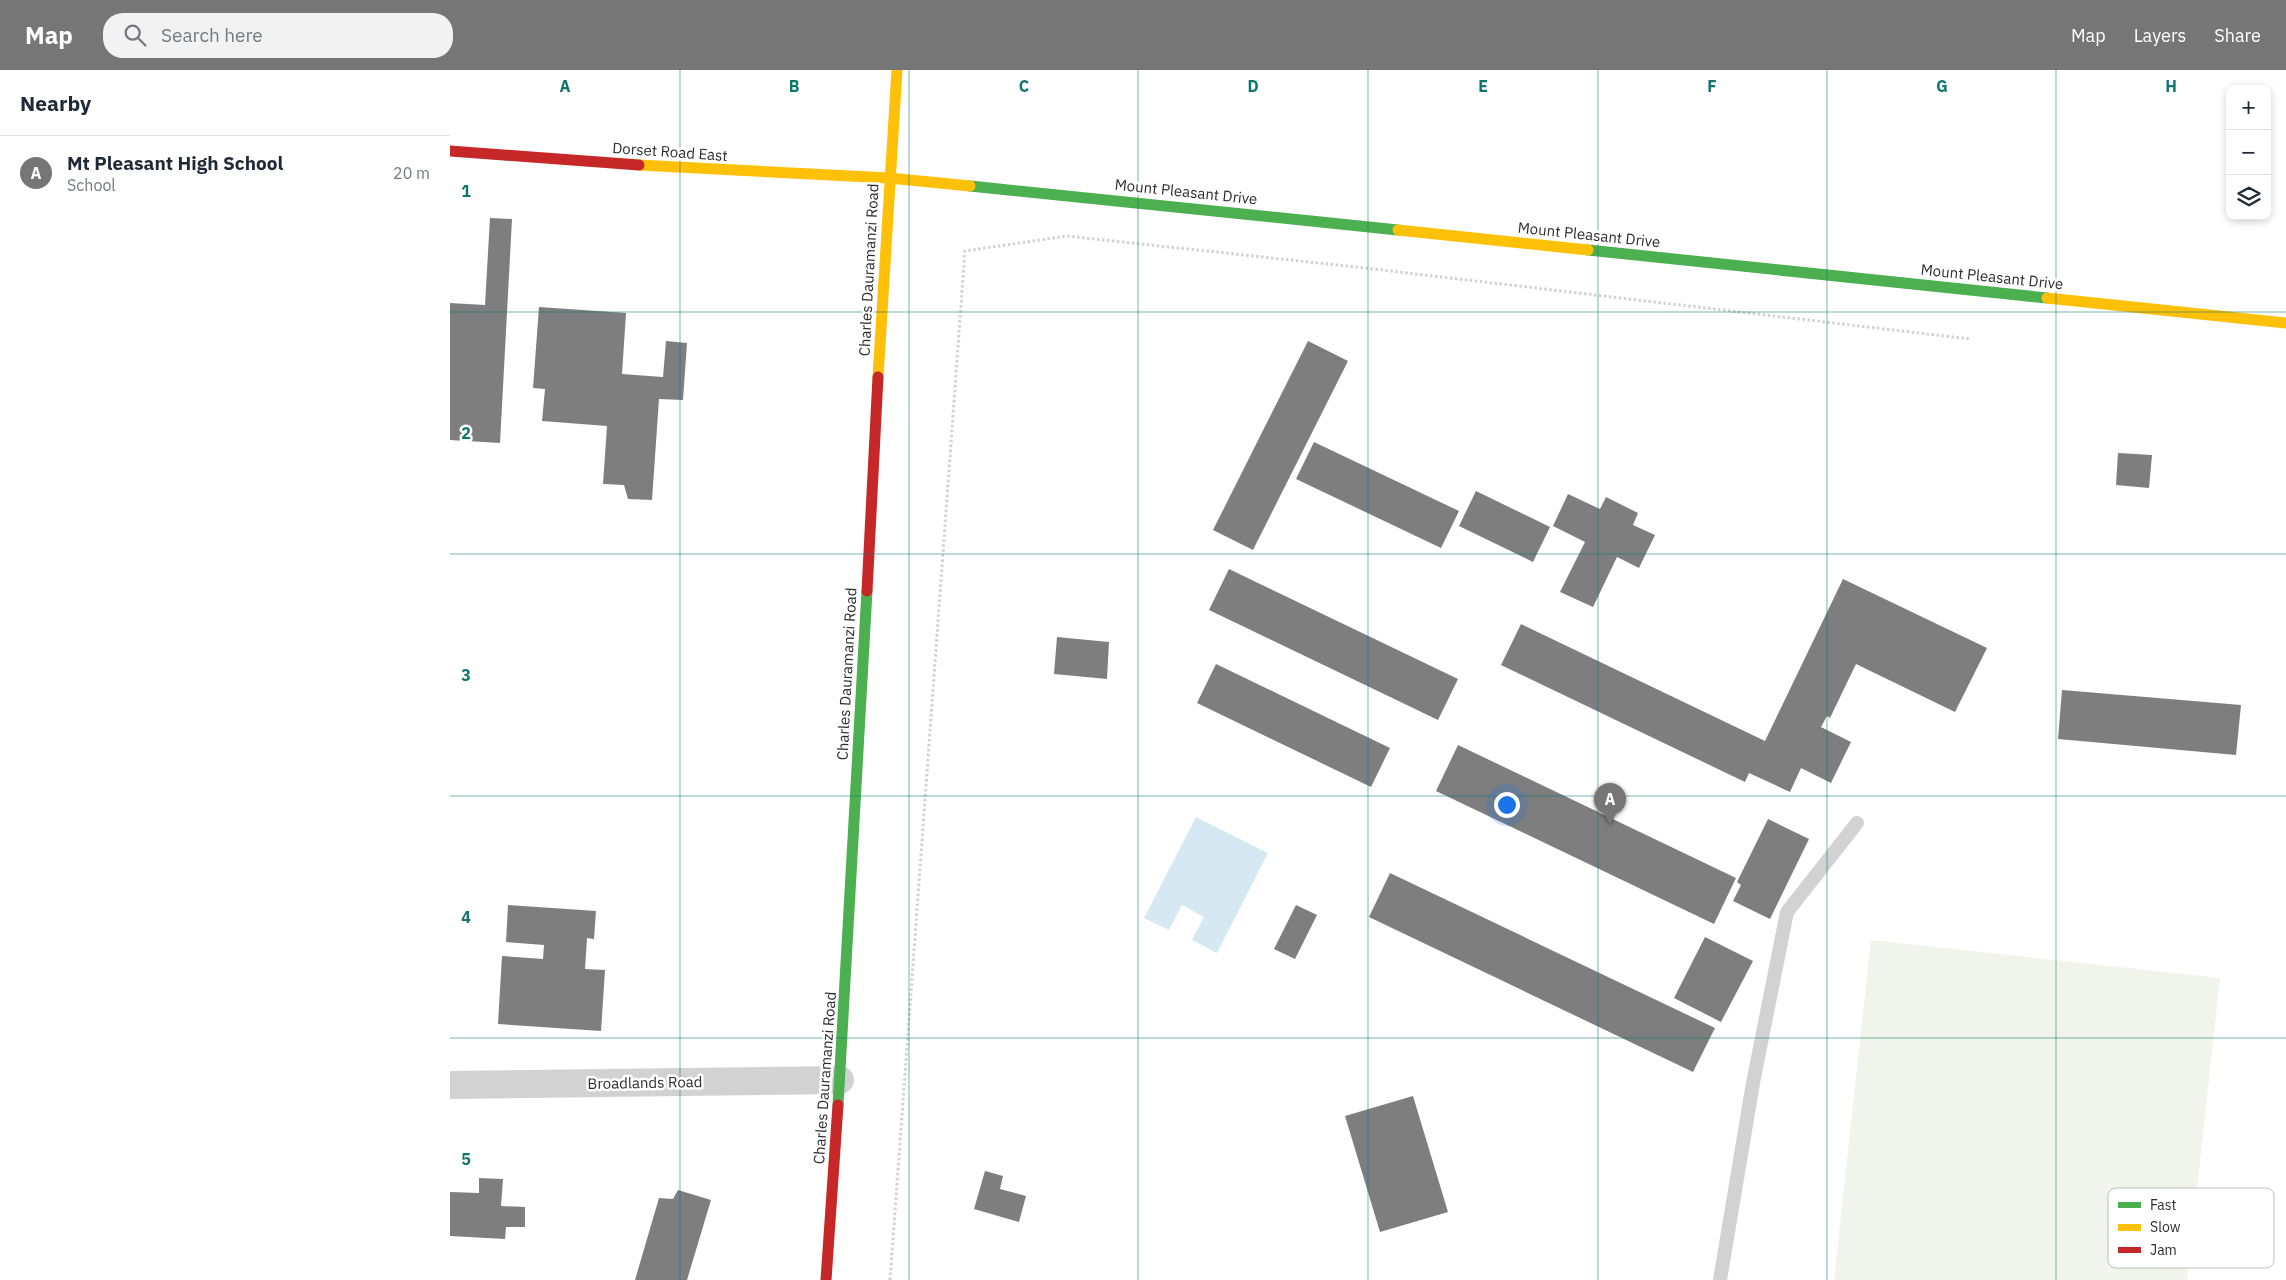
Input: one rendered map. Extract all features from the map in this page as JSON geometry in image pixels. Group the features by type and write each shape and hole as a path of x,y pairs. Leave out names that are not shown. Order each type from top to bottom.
{"street":[{"name":"Charles Dauramanzi Road","path":"826,1280 840,1080 889,178 897,70"},
{"name":"Dorset Road East","path":"450,151 683,169 889,178"},
{"name":"Mount Pleasant Drive","path":"889,178 1088,197 2286,323"},
{"name":"Broadlands Road","path":"450,1085 840,1080"}],"lane":[{"path":"1720,1280 1753,1083 1787,912 1857,823"}],"path":[{"path":"890,1280 965,250 1067,236 1364,268 1970,339"}],"shaded area":[{"path":"1196,817 1268,853 1217,953 1192,940 1204,917 1182,905 1169,930 1144,918"},
{"path":"1871,940 2220,978 2197,1188 2108,1188 2108,1268 2188,1268 2187,1280 1834,1280"}],"building":[{"path":"490,218 512,219 500,443 450,440 450,303 485,305"},
{"path":"539,307 626,313 622,374 663,377 666,341 687,343 683,400 659,399 652,500 628,499 624,485 603,484 607,426 542,421 545,389 533,388"},
{"path":"1308,341 1348,361 1253,550 1213,530"},
{"path":"1314,442 1459,511 1441,548 1296,479"},
{"path":"2118,453 2152,455 2149,488 2116,485"},
{"path":"1476,491 1550,527 1533,562 1459,526"},
{"path":"1568,494 1600,509 1606,497 1638,513 1633,525 1655,535 1639,568 1617,557 1593,607 1560,592 1585,542 1553,526"},
{"path":"1229,569 1458,679 1438,720 1209,610"},
{"path":"1843,579 1987,648 1955,712 1856,664 1830,718 1827,716 1821,727 1851,742 1831,783 1801,768 1790,792 1749,773 1745,782 1501,665 1521,624 1765,741"},
{"path":"1057,637 1109,642 1107,679 1054,674"},
{"path":"1216,664 1390,748 1371,787 1197,703"},
{"path":"2062,690 2241,705 2236,755 2058,739"},
{"path":"1458,745 1736,878 1714,924 1436,791"},
{"path":"1768,819 1809,839 1770,919 1733,901 1741,885 1737,882"},
{"path":"1390,873 1715,1028 1693,1072 1369,917"},
{"path":"508,905 596,911 594,939 587,938 585,969 605,970 601,1031 498,1024 502,956 543,959 544,945 506,942"},
{"path":"1296,905 1317,915 1295,959 1274,949"},
{"path":"1705,937 1753,961 1721,1022 1674,998"},
{"path":"1413,1096 1448,1212 1380,1232 1345,1116"},
{"path":"985,1171 1003,1176 1000,1189 1026,1196 1019,1222 974,1209"},
{"path":"479,1178 503,1179 501,1206 525,1207 525,1227 506,1227 505,1239 450,1236 450,1192 479,1193"},
{"path":"678,1190 711,1200 687,1280 635,1280 659,1198 673,1199"}],"traffic: fast":[{"path":"970,186 1398,230"},
{"path":"1588,250 2047,298"},
{"path":"838,1105 867,591"}],"traffic: slow":[{"path":"878,377 897,70"},
{"path":"639,165 889,178 970,186"},
{"path":"1398,230 1588,250"},
{"path":"2047,298 2286,323"}],"traffic: jam":[{"path":"450,151 639,165"},
{"path":"867,591 878,377"},
{"path":"826,1280 838,1105"}],"place":[{"name":"Mt Pleasant High School","path":"1610,824"}]}
